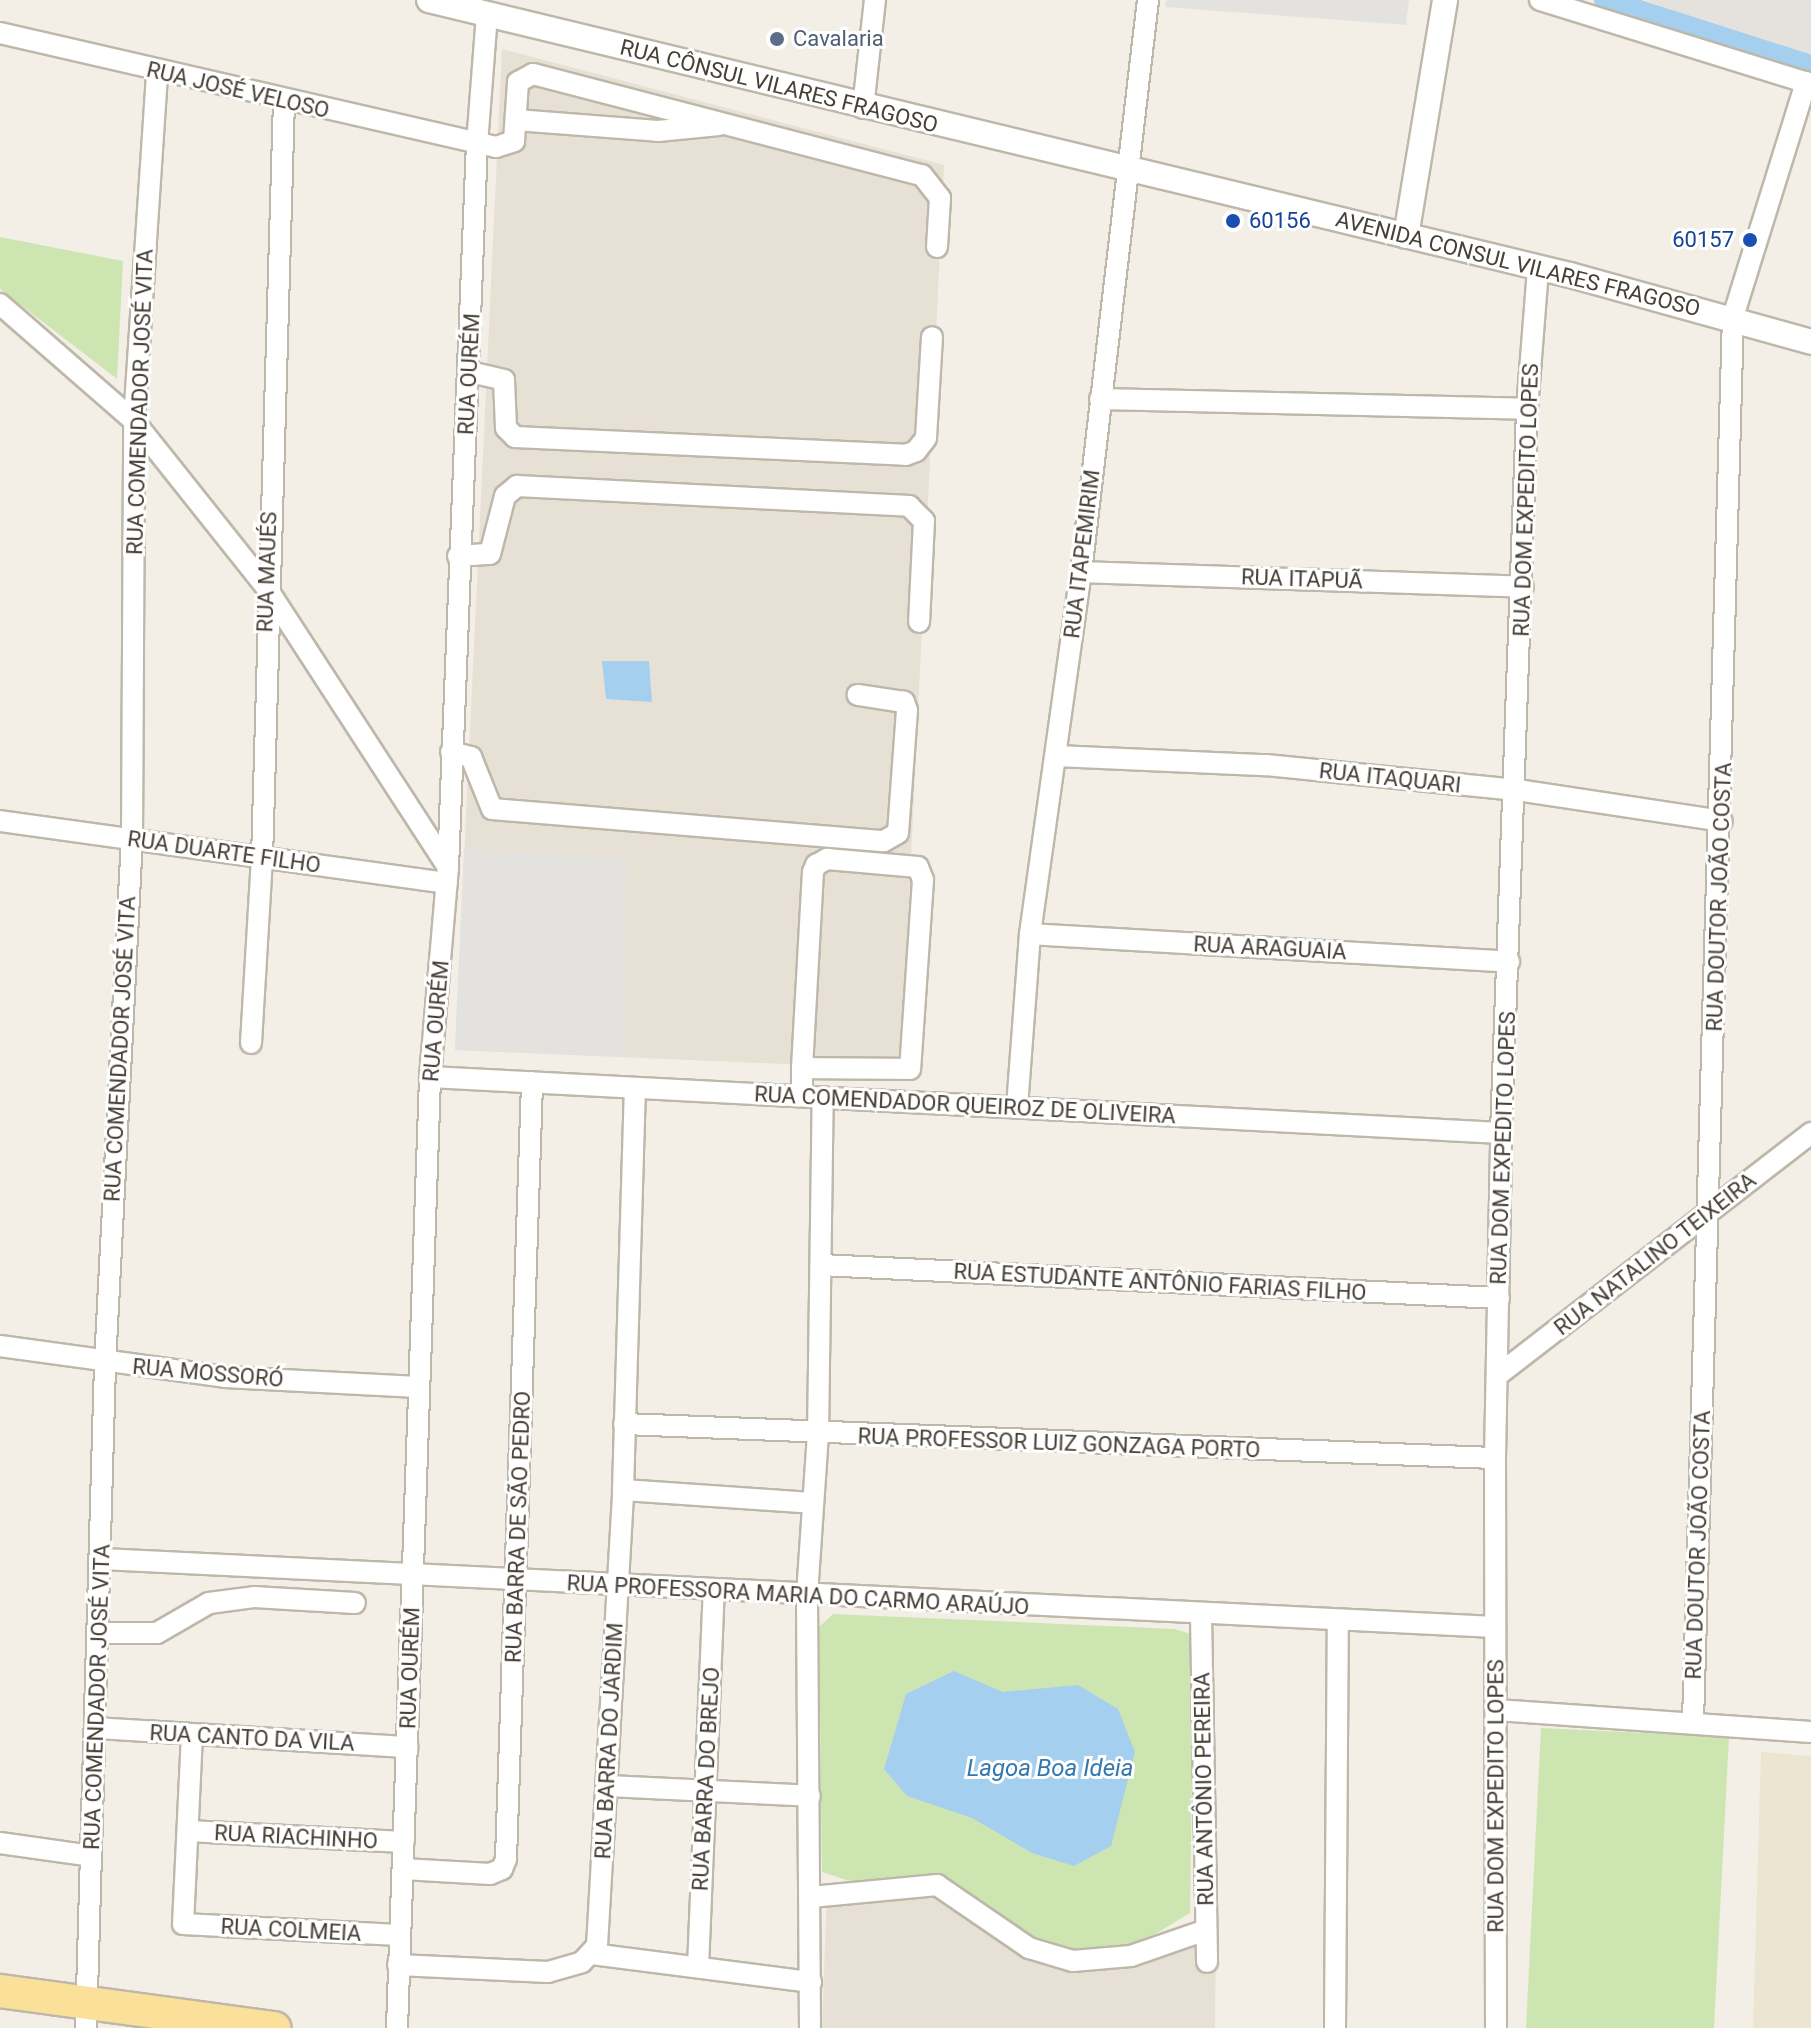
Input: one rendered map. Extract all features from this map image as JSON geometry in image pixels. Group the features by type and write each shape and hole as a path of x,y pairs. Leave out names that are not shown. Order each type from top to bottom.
{"main road":[{"path":"0,1991 86,2016 275,2028"}],"street":[{"name":"RUA CÔNSUL VILARES FRAGOSO","path":"429,0 863,108 1129,169"},
{"path":"863,108 875,0"},
{"name":"RUA ITAPEMIRIM","path":"1017,1107 1030,934 1081,572 1148,0"},
{"path":"1406,236 1445,0"},
{"path":"1540,0 1808,83"},
{"name":"RUA OURÉM","path":"397,2028 430,1077 448,875 458,556 470,372 477,144 487,14"},
{"name":"RUA JOSÉ VELOSO","path":"0,33 284,102 477,144"},
{"name":"RUA COMENDADOR JOSÉ VITA","path":"86,2016 102,1559 105,1364 132,838 134,421 157,71"},
{"path":"477,144 511,145 518,82 533,74 922,175 940,198 937,247"},
{"name":"RUA DOUTOR JOÃO COSTA","path":"1693,1722 1722,821 1733,317 1808,83"},
{"name":"RUA MAUÉS","path":"251,1043 262,859 266,587 284,102"},
{"path":"516,120 658,131 726,123"},
{"name":"AVENIDA CONSUL VILARES FRAGOSO","path":"1129,169 1733,317 1811,342"},
{"name":"RUA DOM EXPEDITO LOPES","path":"1496,2028 1495,1458 1501,1133 1517,790 1527,409 1538,268"},
{"path":"0,304 134,421 266,587 448,875"},
{"path":"470,372 504,380 506,428 515,437 906,455 916,451 926,438 932,337"},
{"path":"1100,399 1527,409"},
{"path":"458,556 490,554 505,496 517,486 909,506 924,521 919,622"},
{"name":"RUA ITAPUÃ","path":"1081,572 1523,587"},
{"path":"451,752 471,757 492,809 884,841 898,833 907,710 904,702 858,695"},
{"name":"RUA ITAQUARI","path":"1056,756 1266,765 1517,790 1722,821"},
{"name":"RUA DUARTE FILHO","path":"0,821 262,859 448,875"},
{"path":"802,1068 910,1069 923,880 918,867 827,859 816,865 802,1068 802,1096"},
{"name":"RUA ARAGUAIA","path":"1030,934 1509,962"},
{"name":"RUA COMENDADOR QUEIROZ DE OLIVEIRA","path":"430,1077 1501,1133"},
{"name":"RUA BARRA DE SÃO PEDRO","path":"403,1869 481,1875 505,1865 532,1082"},
{"name":"RUA BARRA DO JARDIM","path":"592,1954 599,1933 623,1490 635,1088"},
{"path":"810,2028 807,1595 818,1435 823,1097"},
{"name":"RUA NATALINO TEIXEIRA","path":"1498,1375 1811,1133"},
{"name":"RUA ESTUDANTE ANTÔNIO FARIAS FILHO","path":"821,1265 1499,1298"},
{"name":"RUA MOSSORÓ","path":"0,1346 105,1364 225,1377 418,1387"},
{"name":"RUA PROFESSOR LUIZ GONZAGA PORTO","path":"624,1424 818,1435 1495,1458"},
{"path":"623,1490 813,1503"},
{"name":"RUA PROFESSORA MARIA DO CARMO ARAÚJO","path":"102,1559 1338,1622 1495,1627"},
{"name":"RUA BARRA DO BREJO","path":"698,1967 714,1590"},
{"path":"99,1633 157,1633 209,1603 254,1597 355,1603"},
{"name":"RUA ANTÔNIO PEREIRA","path":"1201,1615 1207,1962"},
{"path":"1335,2028 1338,1622"},
{"path":"1496,1710 1811,1732"},
{"name":"RUA CANTO DA VILA","path":"96,1728 407,1747"},
{"path":"188,1831 192,1734"},
{"path":"608,1786 810,1796"},
{"name":"RUA RIACHINHO","path":"188,1831 404,1842"},
{"name":"RUA COLMEIA","path":"188,1831 183,1924 399,1935"},
{"path":"0,1843 91,1856"},
{"path":"811,1897 937,1885 1029,1948 1073,1961 1123,1958 1206,1930"},
{"path":"398,1965 548,1972 570,1967 592,1954 811,1982"}],"shaded area":[{"path":"1166,0 1409,0 1406,25 1165,7"},
{"path":"1644,0 1811,0 1811,59"},
{"path":"502,49 944,165 901,1069 455,1050"},
{"path":"464,849 626,858 625,1057 455,1050"},
{"path":"1761,1752 1811,1756 1811,2028 1753,2028"},
{"path":"924,1883 1108,1956 1216,1922 1215,2028 822,2028 827,1889"}],"green space":[{"path":"0,237 123,261 117,379 0,289"},
{"path":"833,1614 1175,1629 1190,1634 1194,1644 1190,1913 1139,1944 1100,1954 1047,1949 958,1890 859,1884 822,1872 819,1627"},
{"path":"1541,1728 1729,1737 1714,2028 1526,2028"}],"water":[{"path":"602,661 649,661 652,702 606,699"},
{"name":"Lagoa Boa Ideia","path":"954,1671 1003,1692 1078,1685 1118,1709 1135,1752 1111,1846 1074,1866 1032,1853 972,1818 907,1796 884,1769 906,1694"}],"waterway":[{"path":"1605,0 1811,66"}],"place":[{"name":"Cavalaria","path":"777,39"},
{"name":"60156","path":"1233,221"},
{"name":"60157","path":"1750,240"}]}
